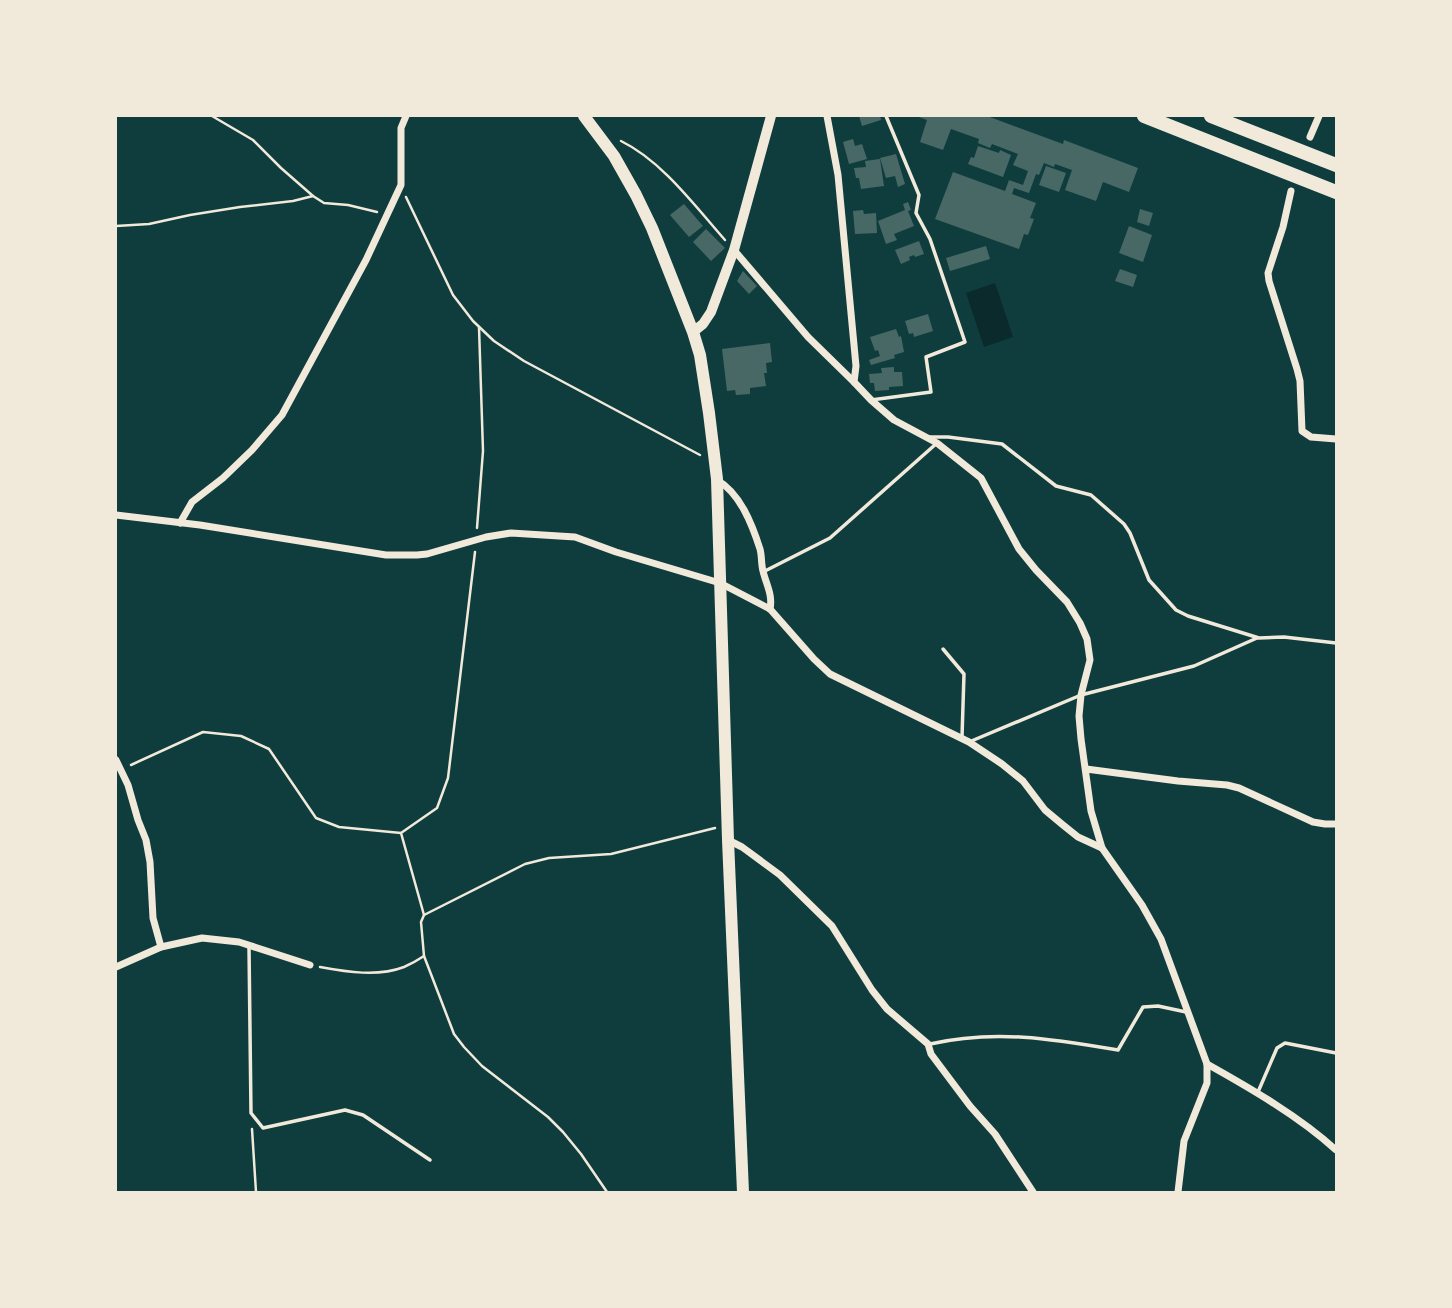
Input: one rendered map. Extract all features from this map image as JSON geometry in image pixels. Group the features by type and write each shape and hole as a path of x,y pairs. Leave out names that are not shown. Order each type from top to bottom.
{"highway":[{"path":"1144,116 1336,191"},
{"path":"1211,116 1336,165"}],"main road":[{"path":"584,116 636,195 652,228 693,332 702,368 717,480 728,840 743,1192"}],"street":[{"path":"180,523 192,502 223,478 282,415 366,260 401,185 401,128 396,116"},
{"path":"401,128 406,116"},
{"path":"693,332 711,312 734,250 771,116"},
{"path":"827,116 839,188 856,366 854,382"},
{"path":"1310,137 1319,116"},
{"path":"1292,191 1268,276 1300,381 1303,431 1311,437 1336,439"},
{"path":"734,250 808,337 870,400 894,420 937,443 981,478 1019,549 1068,602 1080,622 1087,639 1090,660 1081,695 1080,727 1091,811 1102,848 1142,905 1161,939 1207,1064 1207,1083 1184,1141 1178,1192"},
{"path":"717,480 727,486 744,510 760,550 763,572 772,601 770,609"},
{"path":"117,517 180,523 395,555 427,554 511,533 575,537 720,583 770,609 830,674 966,741 1002,764 1023,781 1045,810 1078,837 1102,848"},
{"path":"116,760 128,785 146,840 153,918 161,947"},
{"path":"1086,769 1227,785 1313,822 1336,824"},
{"path":"728,840 780,875 832,926 872,990 887,1009 928,1044 931,1055 995,1134 1033,1192"},
{"path":"116,967 161,947 202,938 239,942 310,965"},
{"path":"1207,1064 1258,1094 1321,1136 1336,1150"}],"lane":[{"path":"870,400 931,392 926,357 965,342 930,239 916,213 919,195 886,116"},
{"path":"925,437 1002,444 1056,486 1091,495 1124,524 1149,580 1177,610 1188,617 1259,638 1284,637 1336,643"},
{"path":"763,572 830,538 937,443"},
{"path":"943,649 964,674 966,741 1081,695 1194,666 1259,638"},
{"path":"249,945 251,1113 263,1128 345,1110 363,1115 430,1160"},
{"path":"928,1044 958,1038 1008,1036 1059,1040 1118,1050 1143,1007 1158,1006 1188,1013"},
{"path":"1258,1094 1277,1048 1285,1043 1336,1053"}],"path":[{"path":"212,116 253,140 313,197 324,203 348,205 387,215"},
{"path":"599,136 617,138 635,148 670,179 734,250"},
{"path":"401,185 453,295 478,327 524,361 715,461"},
{"path":"116,226 149,224 190,215 313,197"},
{"path":"120,769 204,732 241,736 269,749 316,818 338,827 401,833 436,808 448,778 476,540 483,451 478,327"},
{"path":"424,915 525,864 549,858 611,854 729,824"},
{"path":"401,833 424,915 421,922 424,956 454,1034 482,1066 548,1117 563,1132 607,1192"},
{"path":"310,965 348,972 373,972 404,967 424,956"},
{"path":"251,1113 256,1192"}],"water":[{"path":"995,283 1013,337 984,347 966,293"}],"building":[{"path":"859,116 880,116 881,120 862,126"},
{"path":"916,116 987,116 1063,144 1064,140 1138,168 1129,192 1103,182 1096,201 1065,190 1072,170 1044,163 1039,175 1036,174 1029,193 1014,188 1012,194 1036,203 1030,218 1034,219 1028,235 1024,234 1019,249 935,219 953,172 1005,191 1009,180 1023,185 1028,171 1013,165 1018,154 992,144 990,148 978,143 979,139 951,129 943,150 920,142 927,120"},
{"path":"853,139 855,146 862,144 867,159 849,164 843,142"},
{"path":"978,146 1011,155 1003,177 968,164 971,157 974,158"},
{"path":"896,154 905,184 898,187 895,176 886,178 880,158"},
{"path":"880,159 884,186 861,189 854,168 866,167 865,161"},
{"path":"1046,166 1066,173 1059,192 1039,185"},
{"path":"908,202 911,210 908,211 914,226 894,234 897,240 886,244 878,221 905,210 903,204"},
{"path":"684,204 703,226 689,237 670,215"},
{"path":"1140,209 1153,213 1149,226 1137,222"},
{"path":"863,210 864,214 876,213 877,233 855,234 853,211"},
{"path":"1129,226 1152,235 1143,262 1119,253"},
{"path":"706,229 725,248 711,261 693,242"},
{"path":"919,241 924,254 909,257 910,260 901,264 895,250"},
{"path":"986,246 990,259 950,271 946,258"},
{"path":"1120,269 1137,275 1133,287 1115,281"},
{"path":"743,271 757,286 749,294 737,281"},
{"path":"928,314 933,331 914,337 913,333 909,334 905,321"},
{"path":"896,329 899,337 901,336 904,352 894,355 895,358 871,365 869,360 880,356 870,337"},
{"path":"770,343 772,362 766,363 766,386 750,388 750,394 736,395 735,390 727,391 722,349"},
{"path":"894,367 894,372 902,372 903,386 875,391 869,374 882,373 881,368"}]}
